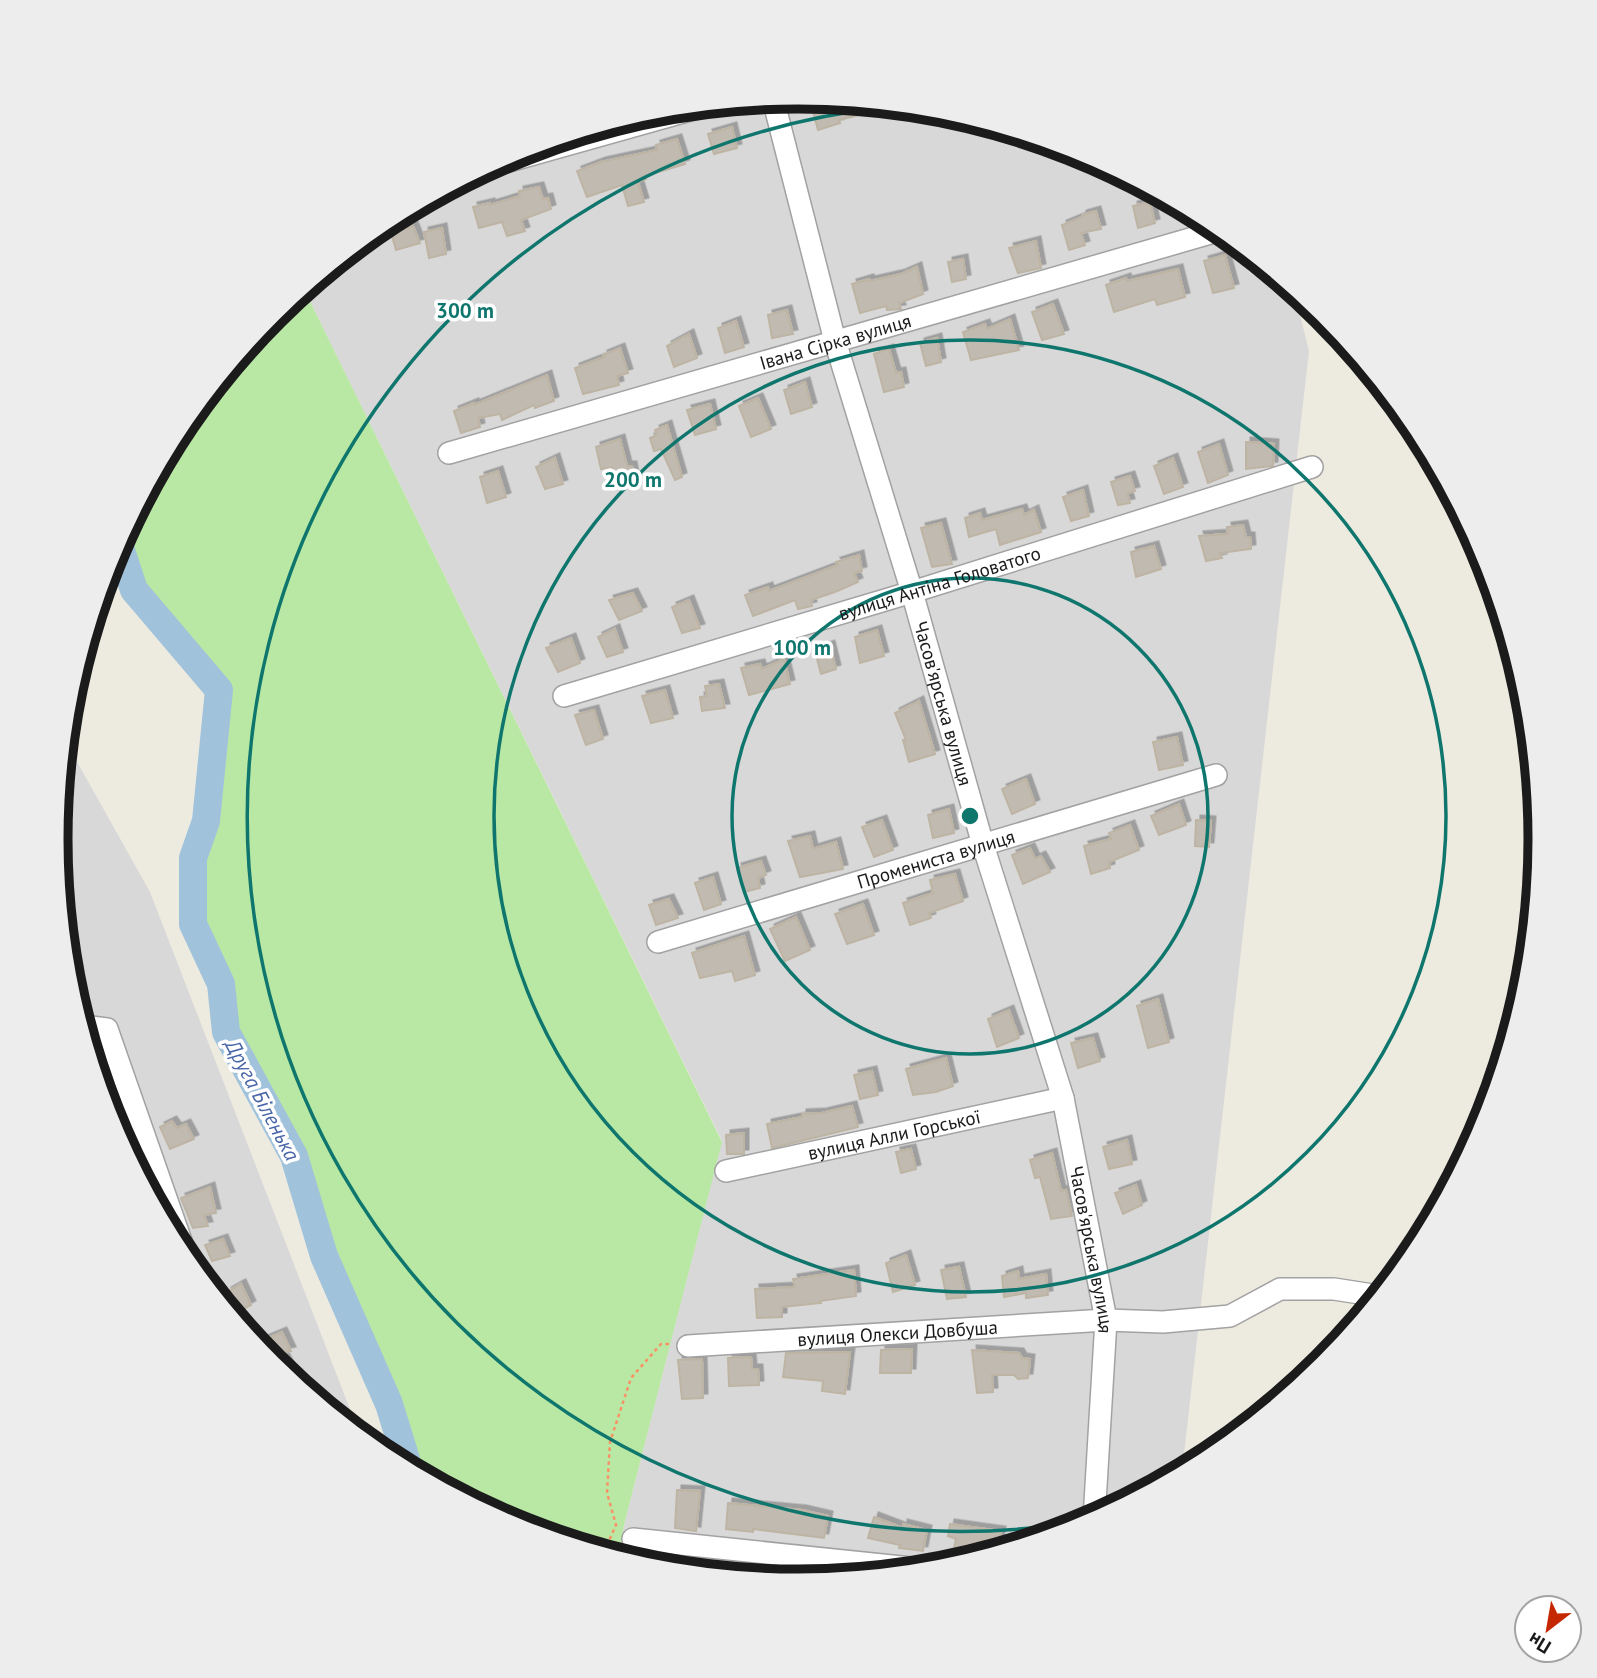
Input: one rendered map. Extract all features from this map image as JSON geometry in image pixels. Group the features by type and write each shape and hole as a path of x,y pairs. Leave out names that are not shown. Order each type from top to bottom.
{"street":[{"name":"Часов'ярська вулиця","path":"776,109 835,341 912,592 983,845 1063,1098 1107,1320 1095,1506"},
{"name":"Івана Сірка вулиця","path":"449,453 1207,234"},
{"name":"вулиця Антіна Головатого","path":"564,696 912,592 1312,467"},
{"name":"Промениста вулиця","path":"658,942 1216,775"},
{"path":"93,1027 107,1029 171,1212"},
{"name":"вулиця Алли Горської","path":"726,1171 1063,1098"},
{"name":"вулиця Олекси Довбуша","path":"688,1346 1107,1320 1163,1322 1230,1316 1280,1289 1334,1289 1369,1294"},
{"path":"633,1539 879,1565"}],"path":[{"path":"605,1543 609,1542 616,1525 607,1493 610,1442 631,1378 661,1344 688,1346"}],"shaded area":[{"path":"798,109 894,115 988,134 1078,164 1164,207 1204,232 1243,260 1298,307 1309,351 1183,1459 1121,1494 1078,1514 988,1544 894,1563 846,1568 751,1568 703,1563 621,1547 722,1141 308,298 354,260 433,207 519,164 609,134 703,115"},
{"path":"73,755 150,892 353,1417 282,1355 219,1284 166,1204 124,1118 93,1028 74,934 68,839"}],"green space":[{"path":"308,298 722,1142 621,1547 519,1514 476,1494 404,1453 389,1404 324,1256 294,1156 226,1032 221,984 193,924 193,858 206,821 219,690 134,590 124,560 166,474 219,394 249,358"}],"building":[{"path":"821,109 869,112 839,120 840,123 818,130 813,112"},
{"path":"732,127 737,148 714,154 708,134"},
{"path":"677,139 685,164 645,176 646,179 638,182 644,202 628,206 622,185 587,197 577,171 601,162 657,150 656,145"},
{"path":"539,187 543,199 548,198 551,209 521,220 525,231 507,236 502,222 479,228 473,207 520,196 519,191"},
{"path":"1150,202 1155,223 1138,228 1133,206"},
{"path":"1096,211 1101,229 1081,233 1085,245 1069,250 1062,225"},
{"path":"413,226 420,243 396,250 392,233"},
{"path":"442,228 446,254 429,258 424,232"},
{"path":"1036,241 1041,268 1018,273 1009,248"},
{"path":"1225,255 1234,288 1213,293 1204,261"},
{"path":"963,259 966,279 952,282 948,262"},
{"path":"917,267 923,294 899,303 901,309 887,310 886,306 860,313 852,284 901,274"},
{"path":"1178,269 1185,297 1157,305 1155,299 1114,312 1106,285 1126,278 1127,281"},
{"path":"1053,304 1064,334 1042,340 1032,312"},
{"path":"787,310 793,334 772,338 768,315"},
{"path":"1010,319 1019,350 971,360 963,332 985,324 987,329"},
{"path":"736,321 744,347 725,353 718,328"},
{"path":"689,334 697,358 674,367 667,346"},
{"path":"937,338 941,362 926,366 920,343"},
{"path":"620,348 628,373 617,376 619,385 583,394 575,368"},
{"path":"889,349 896,373 901,372 904,387 884,392 874,354"},
{"path":"547,375 554,401 535,408 534,405 502,420 500,414 478,418 480,427 461,433 454,411"},
{"path":"805,382 812,407 791,414 784,390"},
{"path":"758,398 771,429 751,437 739,406"},
{"path":"710,404 716,429 695,435 687,410"},
{"path":"667,425 682,477 675,480 661,449 654,451 650,438 657,435 655,430"},
{"path":"620,439 627,466 632,466 634,476 623,480 620,472 615,472 612,467 601,469 596,447"},
{"path":"1246,442 1274,444 1273,466 1246,469"},
{"path":"1219,444 1228,475 1208,483 1198,452"},
{"path":"555,458 563,484 545,489 536,467"},
{"path":"1173,458 1183,487 1164,494 1154,466"},
{"path":"498,471 506,497 487,503 480,477"},
{"path":"1130,476 1135,491 1127,493 1130,503 1118,505 1111,482"},
{"path":"1083,490 1089,516 1071,521 1063,497"},
{"path":"1022,509 1024,515 1034,510 1041,532 1000,545 996,529 969,537 965,518 980,513 982,520"},
{"path":"941,523 952,564 932,567 921,528"},
{"path":"1243,525 1246,537 1250,537 1251,549 1220,553 1222,558 1206,561 1199,536 1228,534 1227,527"},
{"path":"1154,546 1161,569 1136,577 1131,552"},
{"path":"859,555 862,571 854,573 858,582 811,600 812,606 798,609 795,600 753,616 745,595 768,587 769,591"},
{"path":"633,593 642,611 619,620 609,600"},
{"path":"689,600 700,628 682,633 672,607"},
{"path":"615,629 623,652 607,657 598,637"},
{"path":"877,630 884,656 860,663 855,637"},
{"path":"571,638 580,663 558,672 546,648"},
{"path":"830,645 836,669 821,674 815,651"},
{"path":"784,659 790,684 749,695 741,668 760,664 762,669"},
{"path":"719,684 725,708 702,711 700,697 707,696 705,686"},
{"path":"665,690 673,718 651,723 642,696"},
{"path":"919,701 935,754 909,762 903,740 906,740 895,713"},
{"path":"594,710 603,739 586,745 575,715"},
{"path":"1177,737 1183,765 1159,770 1153,742"},
{"path":"1026,779 1035,804 1012,814 1002,789"},
{"path":"1179,804 1186,825 1159,835 1151,816"},
{"path":"949,809 954,833 933,838 928,815"},
{"path":"882,820 893,850 874,857 862,827"},
{"path":"1196,820 1211,821 1209,847 1195,846"},
{"path":"1130,825 1139,850 1109,862 1110,868 1091,874 1084,846 1111,839 1109,833"},
{"path":"810,836 813,849 836,842 843,869 800,877 788,841"},
{"path":"1030,848 1035,859 1041,856 1050,872 1023,884 1012,855"},
{"path":"761,861 766,875 758,878 760,888 744,892 737,868"},
{"path":"955,874 963,901 929,913 931,918 910,925 903,903 933,893 930,880"},
{"path":"713,877 721,904 704,910 695,883"},
{"path":"669,899 678,918 656,925 649,905"},
{"path":"863,904 874,935 847,944 835,914"},
{"path":"796,917 810,950 785,961 770,929"},
{"path":"744,936 755,975 735,981 732,971 700,978 692,953"},
{"path":"1158,999 1169,1042 1148,1048 1137,1006"},
{"path":"1009,1010 1019,1038 997,1047 988,1019"},
{"path":"1093,1038 1100,1061 1078,1068 1071,1043"},
{"path":"946,1058 953,1086 936,1092 913,1095 906,1069"},
{"path":"872,1071 878,1095 860,1099 854,1075"},
{"path":"852,1106 858,1127 772,1148 767,1124 802,1117 802,1114 822,1113"},
{"path":"172,1121 177,1128 186,1124 194,1139 170,1149 160,1127"},
{"path":"744,1133 744,1154 727,1154 726,1135"},
{"path":"1127,1140 1132,1164 1109,1169 1103,1147"},
{"path":"911,1149 916,1169 901,1173 896,1152"},
{"path":"1052,1153 1061,1191 1066,1190 1072,1216 1051,1219 1040,1177 1035,1178 1030,1160"},
{"path":"1136,1185 1142,1205 1123,1214 1115,1193"},
{"path":"210,1187 216,1213 204,1215 208,1226 193,1228 181,1198"},
{"path":"223,1239 230,1256 212,1261 205,1245"},
{"path":"906,1255 915,1285 893,1292 886,1263"},
{"path":"959,1267 966,1297 947,1299 941,1270"},
{"path":"854,1270 856,1296 782,1307 782,1317 757,1318 755,1289 795,1287 793,1279"},
{"path":"1018,1271 1019,1279 1046,1274 1048,1295 1026,1298 1026,1293 1004,1297 1002,1276"},
{"path":"241,1284 251,1305 241,1310 227,1292"},
{"path":"282,1332 291,1351 282,1353 284,1357 266,1339"},
{"path":"912,1349 911,1373 880,1373 881,1350"},
{"path":"972,1350 1019,1353 1022,1358 1030,1359 1028,1378 992,1375 993,1392 977,1393"},
{"path":"850,1352 845,1394 822,1391 823,1381 783,1377 786,1353"},
{"path":"751,1357 752,1369 758,1369 759,1385 729,1386 728,1358"},
{"path":"702,1359 703,1398 682,1399 678,1360"},
{"path":"677,1490 700,1491 696,1531 675,1528"},
{"path":"728,1503 802,1510 828,1516 824,1538 753,1529 753,1532 726,1529"},
{"path":"874,1517 903,1528 903,1524 927,1530 923,1551 899,1548 900,1545 868,1538"},
{"path":"950,1524 1001,1531 999,1541 953,1552 956,1539 948,1536"}],"waterway":[{"name":"Друга Біленька","path":"124,560 134,590 219,690 206,821 193,858 193,924 221,984 226,1032 294,1156 324,1256 389,1404 404,1453"}]}
